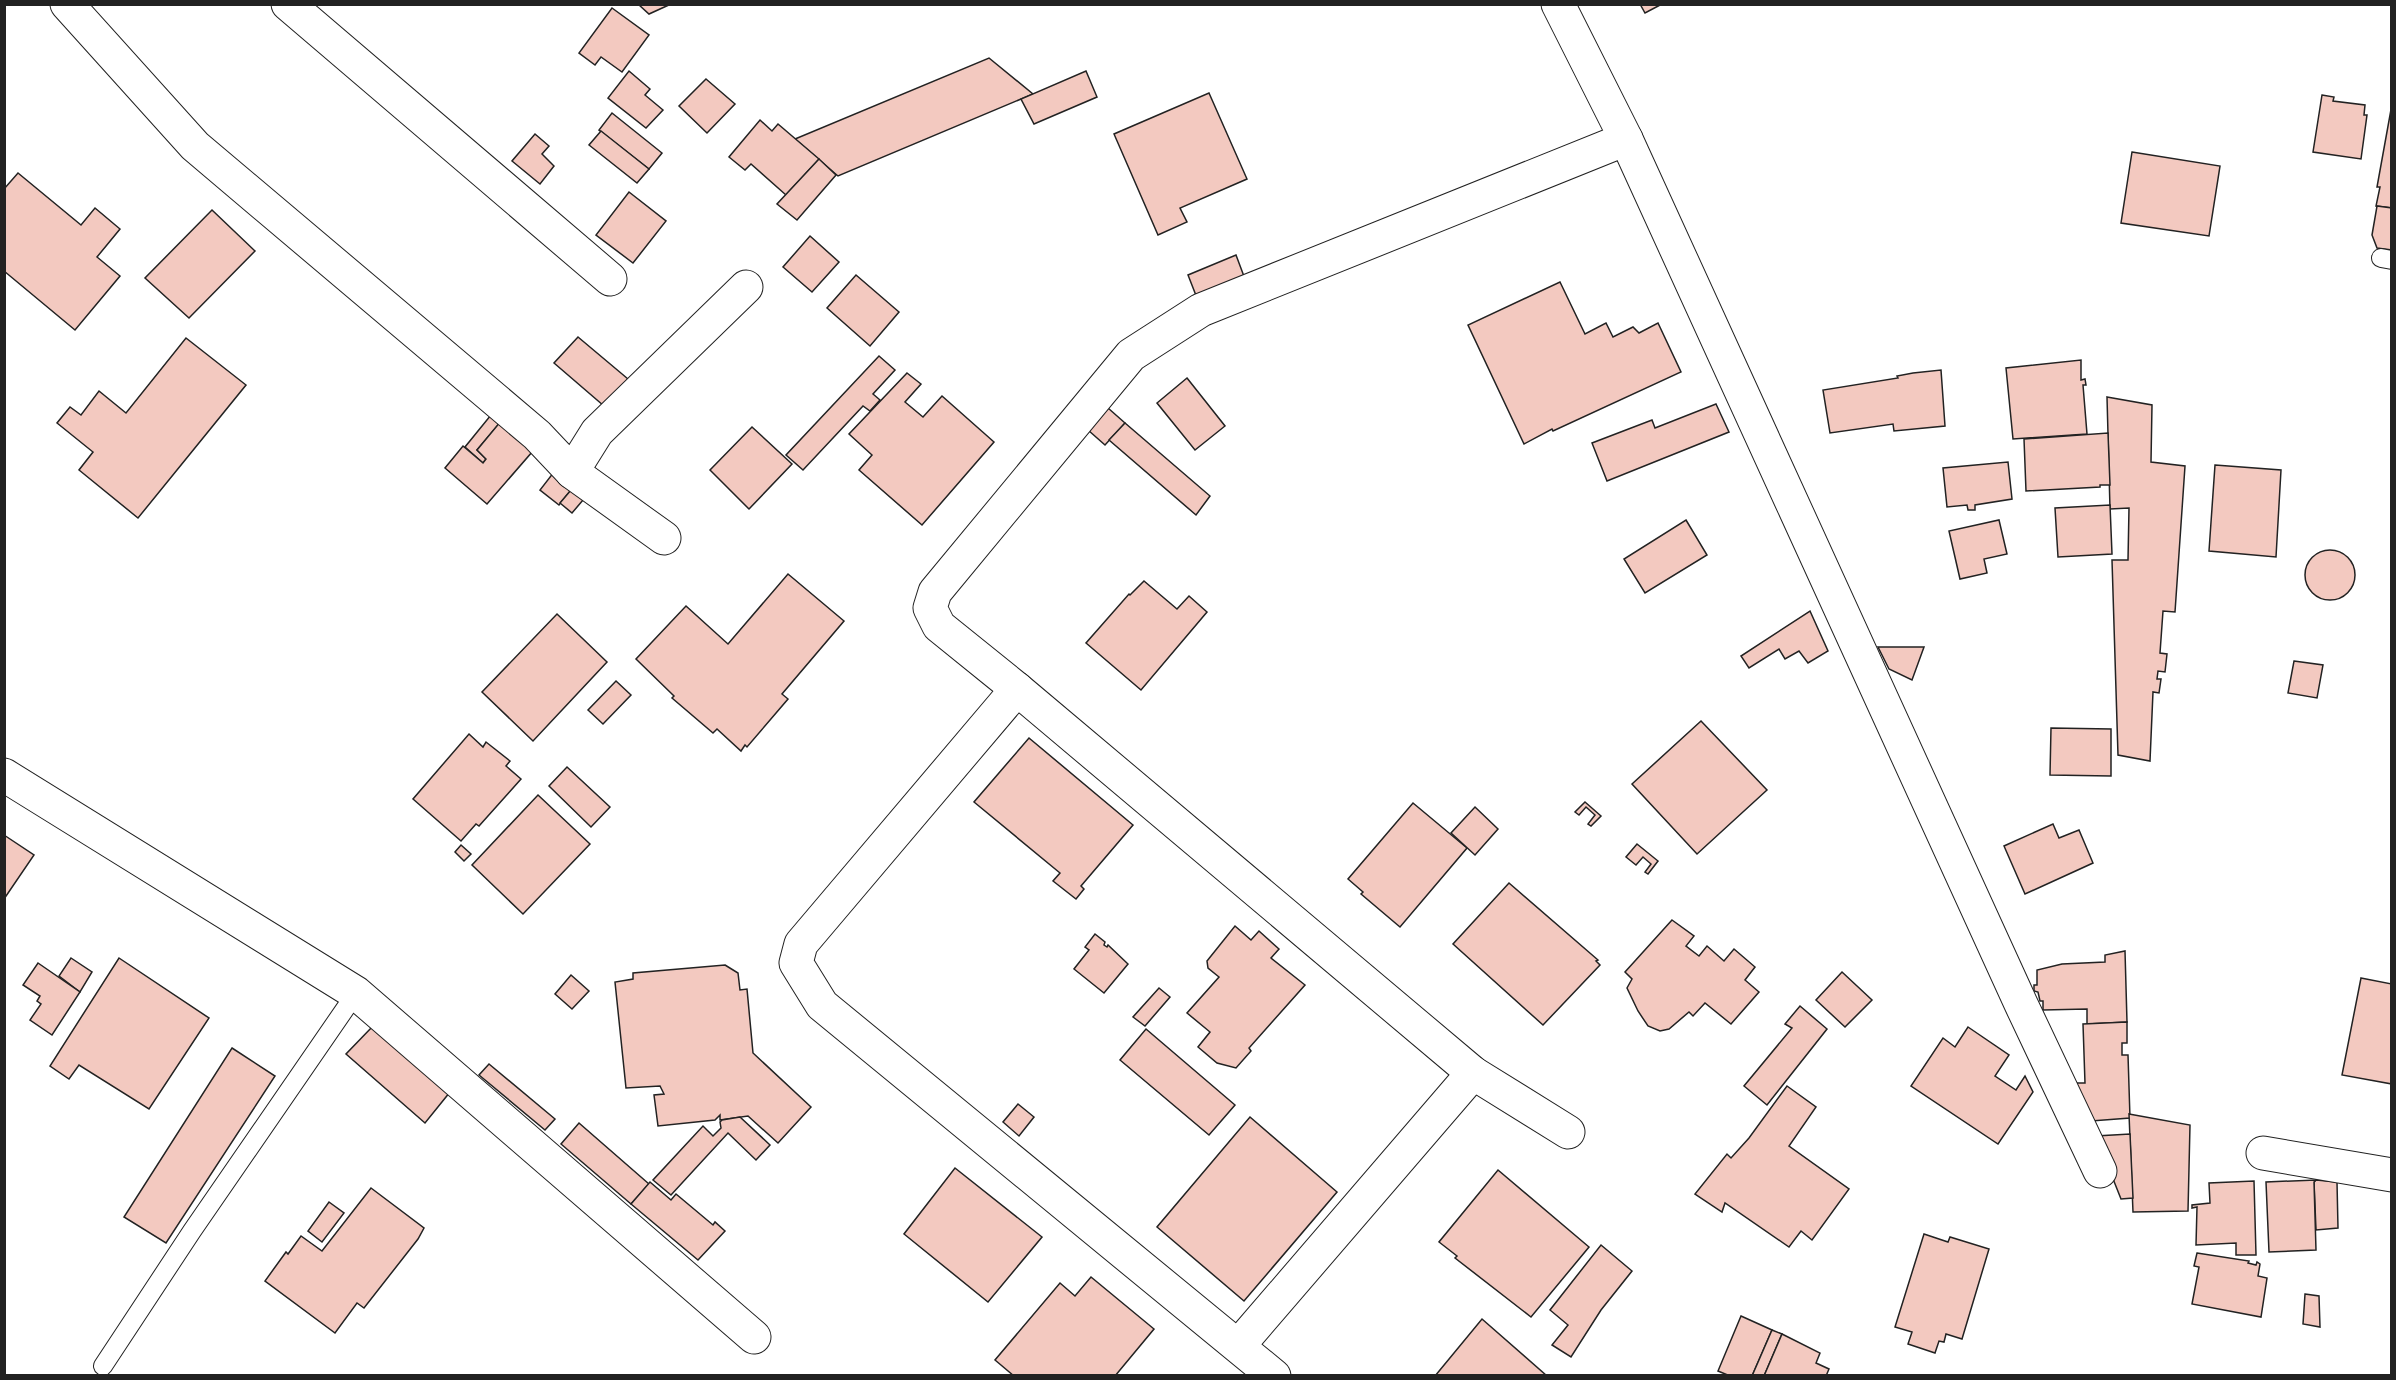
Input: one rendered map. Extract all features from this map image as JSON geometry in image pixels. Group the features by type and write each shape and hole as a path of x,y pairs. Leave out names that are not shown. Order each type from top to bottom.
{"street":[{"path":"67,4 195,146 537,435 572,472 664,538"},
{"path":"288,4 610,279"},
{"path":"1558,4 1626,139 2021,1005 2100,1171"},
{"path":"1568,1132 1473,1073 939,626 930,608 935,592 1131,355 1201,310 1626,139"},
{"path":"572,472 597,432 746,287"},
{"path":"1017,689 801,944 796,963 822,1005 1274,1376"},
{"path":"4,775 356,993 754,1337"},
{"path":"1239,1346 1473,1073"},
{"path":"2263,1153 2391,1175"}],"lane":[{"path":"104,1366 199,1222 356,993"}],"building":[{"path":"638,4 671,4 649,14"},
{"path":"1640,4 1662,4 1645,13"},
{"path":"612,8 649,35 622,72 601,57 595,65 579,53"},
{"path":"989,58 1033,94 838,176 795,139"},
{"path":"629,71 650,89 645,95 663,110 646,128 608,98"},
{"path":"1086,71 1097,97 1034,124 1021,99"},
{"path":"706,79 735,104 707,133 679,106"},
{"path":"1209,93 1247,179 1180,208 1187,222 1158,235 1114,134"},
{"path":"2322,95 2334,97 2333,101 2365,105 2364,115 2367,115 2361,159 2313,152"},
{"path":"2392,104 2392,208 2376,206 2380,187 2377,187"},
{"path":"612,113 662,153 649,169 599,130"},
{"path":"760,120 772,131 778,124 819,159 786,195 751,164 745,170 729,157"},
{"path":"601,131 649,169 637,183 589,145"},
{"path":"535,134 549,146 542,154 554,166 540,184 512,161"},
{"path":"2132,152 2220,166 2209,236 2121,223"},
{"path":"819,159 836,175 797,220 777,204"},
{"path":"18,173 81,225 95,208 120,229 97,257 120,276 75,330 4,271 4,189"},
{"path":"629,192 666,221 633,263 596,235"},
{"path":"2377,206 2392,208 2392,250 2377,248 2372,235"},
{"path":"212,210 255,251 189,318 145,278"},
{"path":"810,236 839,262 812,292 783,267"},
{"path":"1236,255 1245,279 1197,298 1188,275"},
{"path":"856,275 899,312 870,346 827,308"},
{"path":"1560,282 1585,334 1606,323 1613,337 1633,327 1639,333 1658,323 1681,372 1553,431 1552,429 1524,444 1468,325"},
{"path":"578,337 634,384 611,412 554,363"},
{"path":"186,338 246,385 138,518 79,470 93,452 57,423 70,407 81,415 99,391 126,413"},
{"path":"879,356 895,370 873,394 880,400 870,411 863,406 803,470 786,455"},
{"path":"2081,360 2081,380 2085,379 2086,385 2083,385 2087,434 2013,439 2006,368"},
{"path":"1941,370 1945,426 1894,431 1893,424 1830,433 1823,390"},
{"path":"907,373 921,384 905,402 923,417 942,396 994,442 922,525 859,470 872,455 849,434"},
{"path":"1187,378 1225,426 1195,450 1157,403"},
{"path":"2107,397 2152,405 2151,462 2185,466 2175,612 2163,611 2160,653 2167,654 2165,672 2158,671 2157,679 2161,679 2159,693 2153,692 2150,761 2118,755 2112,560 2128,560 2129,508 2110,509"},
{"path":"1716,404 1729,432 1607,481 1592,443 1652,420 1655,428"},
{"path":"1108,408 1125,423 1105,445 1088,430"},
{"path":"495,410 504,418 477,450 486,459 483,463 465,447"},
{"path":"506,415 539,444 487,504 445,468 463,446 483,463 486,459 477,450"},
{"path":"1125,423 1210,496 1196,515 1109,440"},
{"path":"752,427 792,464 749,509 710,470"},
{"path":"2108,433 2110,485 2026,491 2024,439"},
{"path":"564,459 583,475 559,505 540,490"},
{"path":"2008,462 2012,499 1975,505 1975,510 1968,510 1967,505 1947,507 1943,468"},
{"path":"2215,465 2281,470 2276,557 2209,551"},
{"path":"582,477 594,487 572,513 560,503"},
{"path":"2110,505 2112,554 2058,557 2055,508"},
{"path":"1686,520 1707,555 1645,593 1624,559"},
{"path":"1999,520 2007,554 1984,559 1987,573 1960,579 1949,531"},
{"path":"2330,550 2344,554 2351,561 2355,575 2351,589 2344,596 2330,600 2316,596 2309,589 2305,575 2309,561 2316,554"},
{"path":"788,574 844,621 782,694 788,699 741,751 717,729 713,733 672,698 674,696 636,659 686,606 728,644"},
{"path":"1144,581 1177,609 1189,596 1207,612 1141,690 1086,643 1129,594"},
{"path":"1810,611 1828,651 1808,663 1799,651 1785,659 1779,649 1749,668 1741,656"},
{"path":"557,614 607,662 533,741 482,692"},
{"path":"1878,647 1924,647 1912,680 1889,669"},
{"path":"2294,661 2323,665 2317,698 2288,693"},
{"path":"616,681 631,695 603,724 588,710"},
{"path":"1701,721 1767,790 1697,854 1632,784"},
{"path":"2051,728 2111,729 2111,776 2050,775"},
{"path":"469,734 483,747 486,742 510,761 506,766 521,779 479,826 476,824 461,841 413,799"},
{"path":"1029,738 1133,825 1081,886 1084,889 1076,899 1053,881 1060,873 974,802"},
{"path":"567,767 610,807 591,827 549,786"},
{"path":"538,795 590,844 523,914 472,865"},
{"path":"1585,802 1601,816 1591,826 1588,824 1595,815 1586,807 1579,815 1575,812"},
{"path":"1413,803 1467,848 1400,927 1361,894 1363,892 1348,879"},
{"path":"1475,807 1498,829 1475,855 1451,833"},
{"path":"2053,824 2059,838 2079,830 2093,863 2025,894 2004,846"},
{"path":"4,835 34,855 4,899"},
{"path":"1637,844 1658,861 1648,874 1645,872 1651,864 1643,857 1636,865 1626,857"},
{"path":"461,845 471,854 464,861 455,852"},
{"path":"1509,883 1598,960 1596,961 1600,965 1543,1025 1453,944"},
{"path":"1672,920 1694,936 1686,946 1699,956 1707,946 1724,961 1734,949 1755,967 1745,980 1759,992 1731,1024 1705,1003 1693,1016 1689,1012 1669,1029 1660,1031 1648,1026 1638,1011 1627,988 1632,979 1625,972"},
{"path":"1235,926 1251,940 1259,931 1279,949 1271,958 1305,985 1249,1048 1251,1051 1236,1068 1217,1063 1198,1047 1210,1032 1187,1013 1219,977 1208,968 1207,961"},
{"path":"1095,934 1105,942 1104,945 1107,947 1108,945 1128,964 1104,993 1074,969 1089,950 1085,947"},
{"path":"2125,951 2127,1022 2087,1024 2087,1009 2043,1010 2043,1001 2040,1001 2038,992 2034,991 2034,985 2037,985 2037,970 2062,964 2105,962 2105,955"},
{"path":"71,958 92,972 80,992 59,976"},
{"path":"119,958 209,1018 149,1109 79,1065 69,1079 50,1066"},
{"path":"38,963 80,992 52,1035 30,1020 41,1004 37,1001 40,996 23,985"},
{"path":"725,965 738,973 740,990 747,989 753,1053 811,1107 778,1143 748,1116 720,1120 720,1115 715,1120 658,1126 654,1095 664,1094 660,1086 626,1088 615,982 633,979 633,973"},
{"path":"1842,972 1872,1000 1845,1027 1816,1000"},
{"path":"571,975 589,991 572,1009 555,994"},
{"path":"2361,978 2392,984 2392,1084 2342,1075"},
{"path":"1159,988 1170,997 1145,1026 1133,1017"},
{"path":"1800,1006 1827,1029 1767,1105 1744,1086 1792,1028 1785,1024"},
{"path":"2127,1022 2127,1043 2122,1043 2122,1055 2128,1055 2130,1118 2091,1121 2076,1083 2085,1083 2083,1024"},
{"path":"373,1026 450,1092 425,1123 346,1054"},
{"path":"1968,1027 2009,1055 1995,1076 2016,1090 2025,1076 2033,1092 1998,1144 1911,1086 1943,1038 1955,1047"},
{"path":"1146,1029 1235,1105 1209,1135 1120,1060"},
{"path":"232,1048 275,1076 166,1243 124,1217"},
{"path":"489,1064 555,1119 545,1130 479,1075"},
{"path":"1787,1086 1816,1107 1789,1146 1849,1189 1812,1240 1801,1231 1789,1247 1725,1203 1722,1212 1695,1194 1727,1154 1731,1158 1749,1138"},
{"path":"1018,1104 1034,1117 1019,1136 1003,1122"},
{"path":"2129,1114 2190,1125 2188,1211 2133,1212"},
{"path":"740,1117 770,1145 756,1160 728,1133 671,1195 653,1180 703,1126 713,1136 721,1128 722,1120"},
{"path":"1250,1117 1337,1192 1244,1301 1157,1227"},
{"path":"579,1123 649,1184 631,1204 561,1144"},
{"path":"2130,1134 2133,1198 2121,1199 2096,1136"},
{"path":"955,1168 1042,1237 988,1302 904,1234"},
{"path":"1498,1170 1589,1247 1531,1317 1455,1258 1457,1256 1439,1242"},
{"path":"2316,1180 2337,1182 2338,1228 2316,1230 2314,1182"},
{"path":"2316,1180 2314,1182 2316,1250 2269,1252 2266,1182"},
{"path":"2254,1181 2256,1255 2236,1255 2236,1243 2196,1245 2197,1207 2192,1208 2192,1205 2210,1203 2209,1183"},
{"path":"650,1182 671,1200 676,1194 713,1225 715,1222 725,1231 698,1260 631,1204"},
{"path":"371,1188 424,1228 364,1308 357,1303 335,1333 265,1281 301,1236 322,1251"},
{"path":"329,1202 344,1213 322,1242 308,1231"},
{"path":"1924,1234 1948,1242 1950,1237 1989,1249 1962,1339 1946,1334 1944,1342 1939,1341 1935,1353 1908,1344 1912,1332 1895,1327"},
{"path":"1601,1245 1632,1271 1601,1310 1571,1357 1552,1345 1568,1325 1550,1310"},
{"path":"2197,1253 2260,1264 2258,1276 2267,1278 2261,1317 2192,1304 2199,1267 2194,1266"},
{"path":"1091,1277 1154,1329 1115,1376 1014,1376 995,1360 1060,1283 1075,1296"},
{"path":"2305,1294 2319,1296 2320,1327 2303,1324"},
{"path":"1741,1316 1772,1330 1752,1376 1730,1376 1718,1371"},
{"path":"1482,1319 1547,1376 1435,1376"},
{"path":"1772,1330 1782,1334 1764,1376 1752,1376"},
{"path":"1782,1334 1820,1353 1816,1363 1829,1369 1826,1376 1764,1376"}]}
